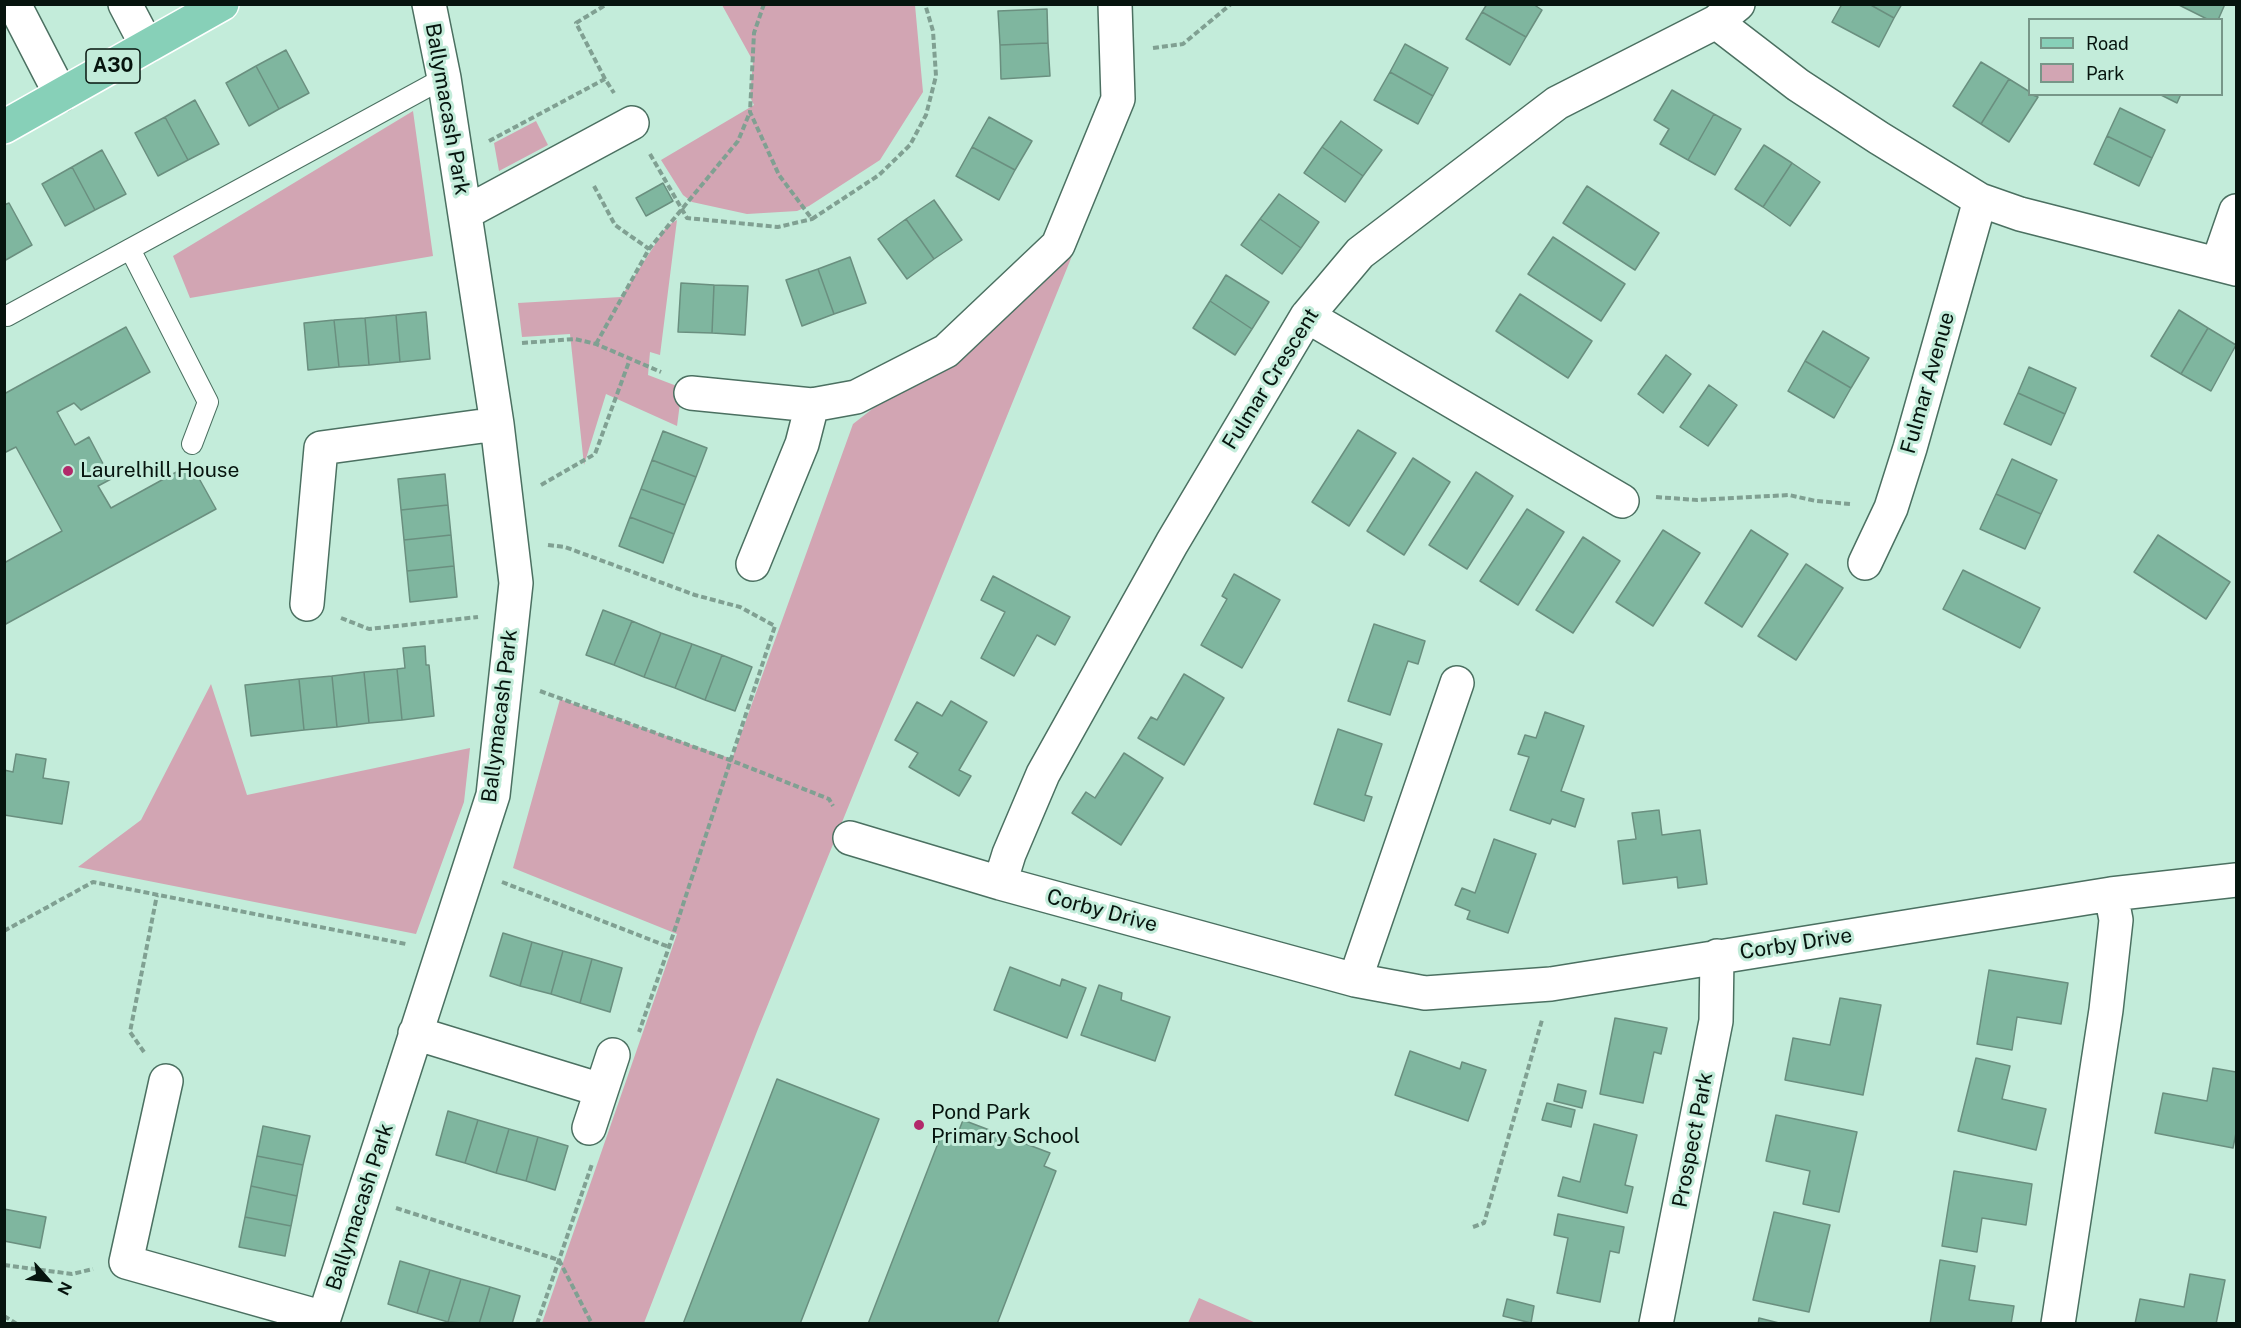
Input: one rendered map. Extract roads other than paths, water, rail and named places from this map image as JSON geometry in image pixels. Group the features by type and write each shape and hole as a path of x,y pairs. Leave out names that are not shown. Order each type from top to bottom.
{"main road":[{"name":"A30","path":"4,127 222,4"}],"street":[{"path":"15,4 62,95"},
{"path":"124,4 147,46"},
{"name":"Ballymacash Park","path":"166,1081 126,1262 324,1318 493,795 516,583 486,346 444,78 429,4"},
{"path":"691,393 812,405 856,397 946,351 1058,245 1118,99 1114,4"},
{"path":"1727,13 1798,85 1980,200 2020,214 2227,266 2236,211"},
{"name":"Fulmar Crescent","path":"1000,883 1009,854 1042,774 1172,543 1306,316 1360,254 1557,103 1727,13"},
{"name":"Ballymacash Park","path":"465,213 632,123"},
{"name":"Fulmar Avenue","path":"1865,563 1891,508 1980,200"},
{"path":"1306,316 1622,501"},
{"path":"753,564 802,444 812,405"},
{"path":"307,604 321,448 497,424"},
{"path":"1355,980 1457,683"},
{"name":"Corby Drive","path":"850,838 1000,883 1355,980 1425,993 1551,984 2111,894 2236,880"},
{"path":"2058,1323 2106,1010 2116,920 2111,894"},
{"name":"Prospect Park","path":"1656,1323 1716,1021 1717,956"},
{"path":"415,1034 601,1090"},
{"path":"589,1128 613,1055"}],"lane":[{"path":"7,316 444,78"},
{"path":"130,249 208,402 192,444"}],"place":[{"name":"Laurelhill House","path":"68,471"},
{"name":"Pond Park Primary School","path":"919,1125"}]}
